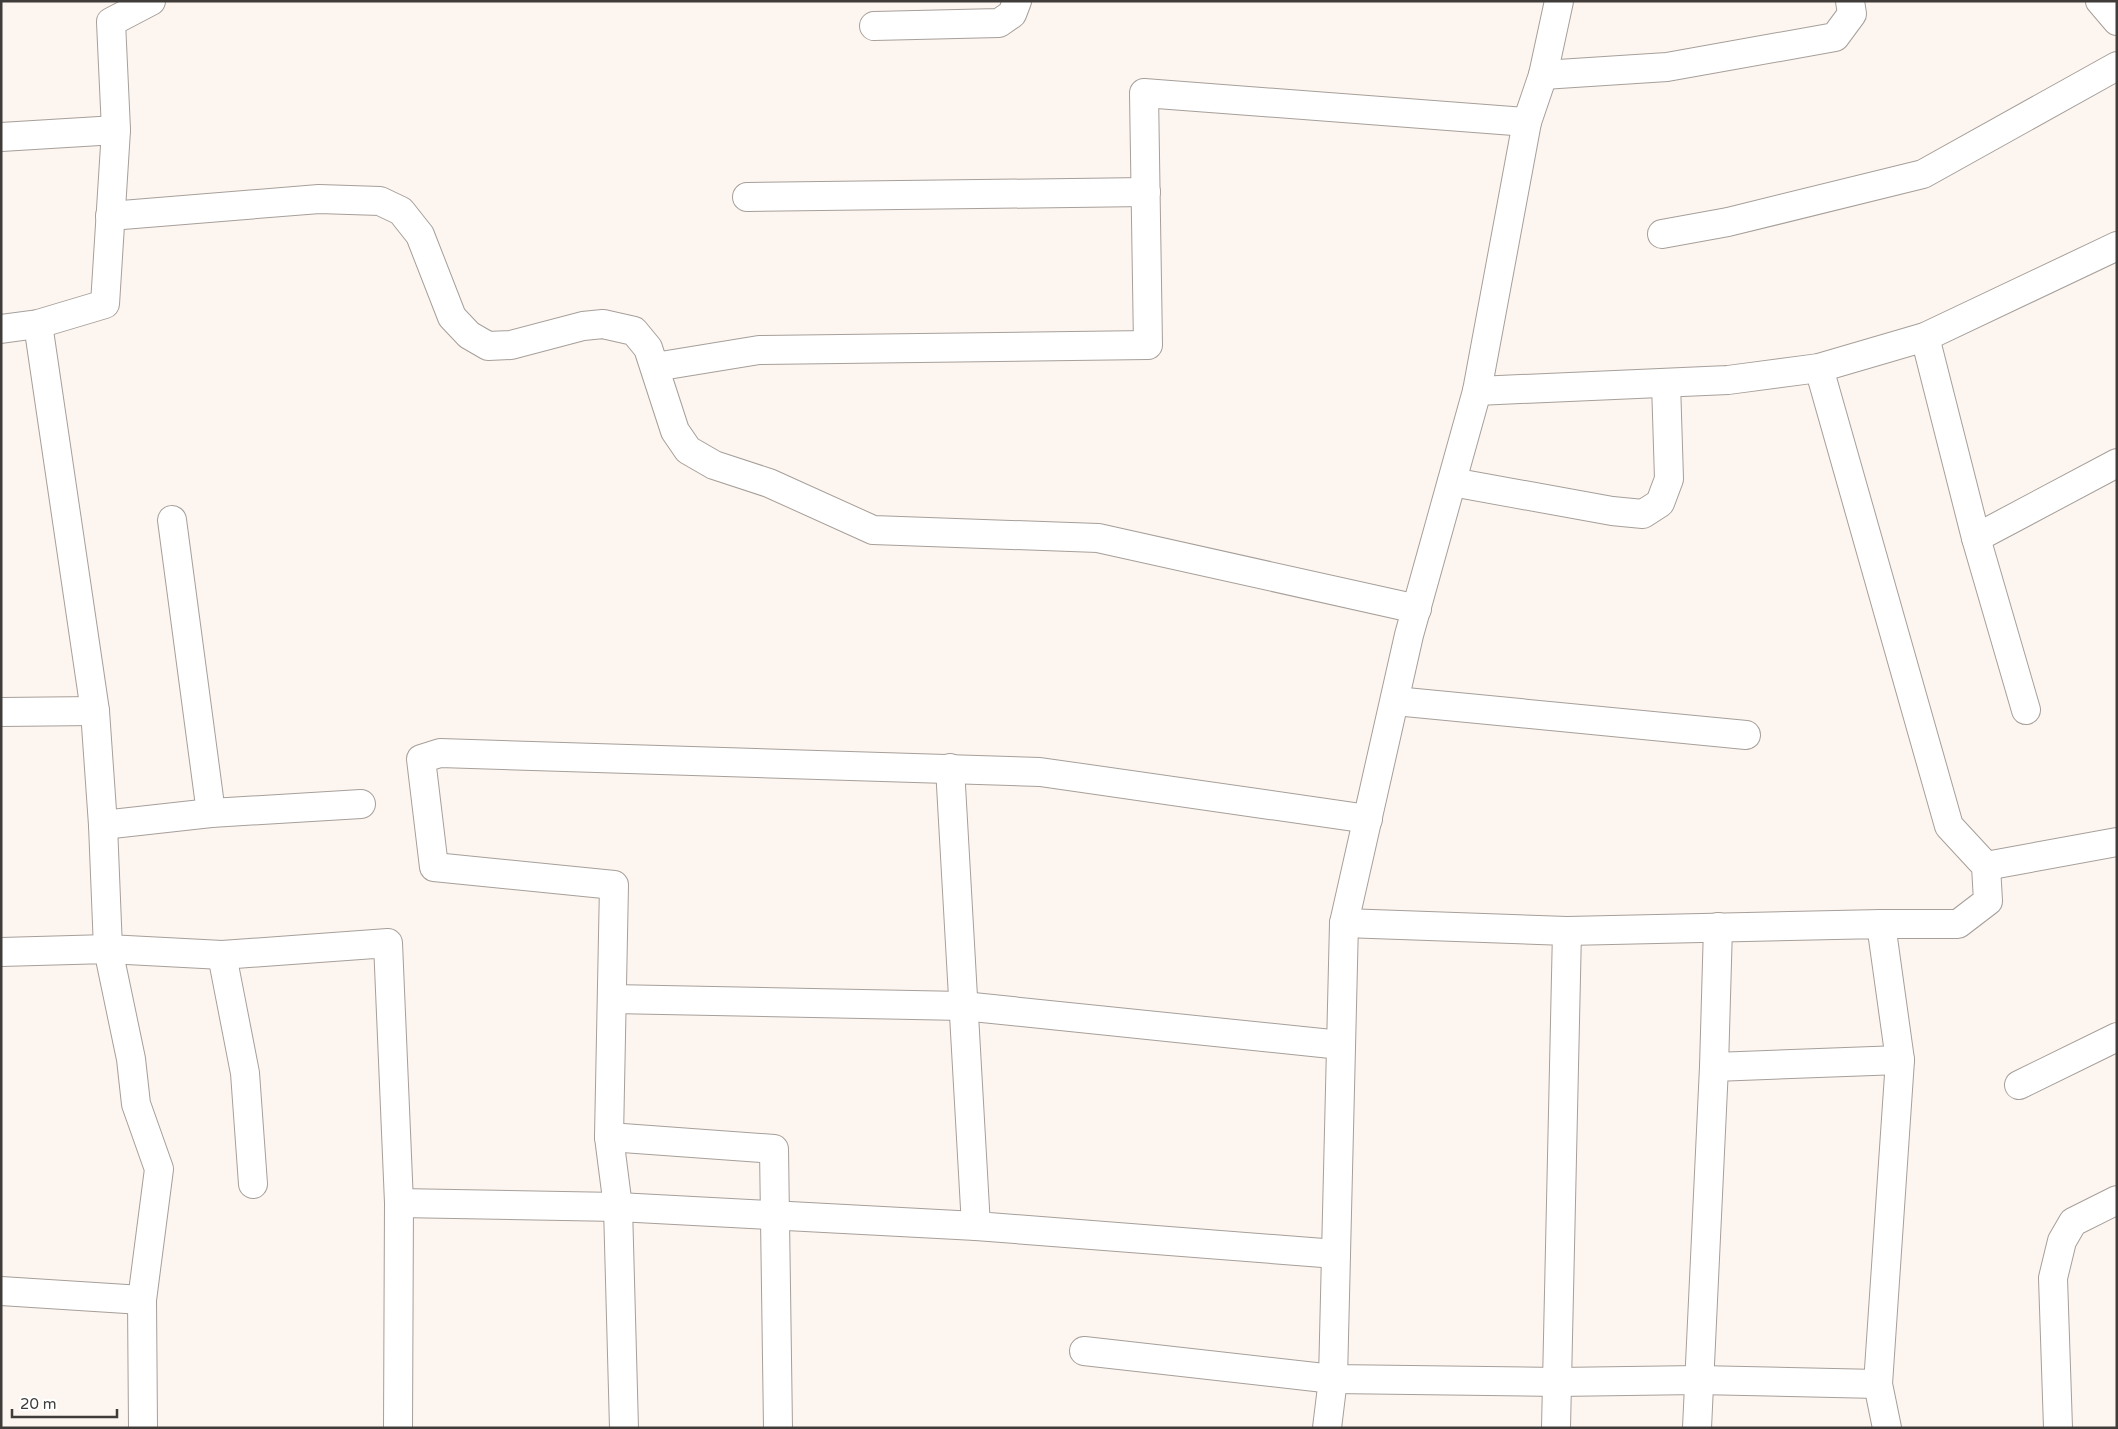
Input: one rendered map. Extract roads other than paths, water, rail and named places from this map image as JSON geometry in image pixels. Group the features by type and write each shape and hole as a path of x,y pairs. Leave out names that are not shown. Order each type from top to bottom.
{"street":[{"path":"1,329 38,324 105,304 116,130 111,22 151,1"},
{"path":"874,26 999,23 1012,14 1017,1"},
{"path":"1327,1428 1333,1378 1344,922 1416,609 1478,391 1527,122 1544,75 1559,1"},
{"path":"1544,75 1666,67 1835,38 1852,14 1850,1"},
{"path":"2100,1 2117,20"},
{"path":"1662,234 1728,222 1923,174 2117,66"},
{"path":"656,367 759,350 1148,345 1144,93 1527,122"},
{"path":"1,137 116,130"},
{"path":"748,197 1146,192"},
{"path":"110,216 319,199 380,201 401,211 420,235 452,317 469,335 488,346 504,345 583,326 604,324 634,331 648,348 656,367 675,431 688,450 714,465 769,482 873,530 1098,538 1416,609"},
{"path":"1478,391 1728,380 1819,368 1925,337 2117,246"},
{"path":"38,324 95,711 104,825 108,949 131,1059 136,1104 159,1169 142,1300 143,1428"},
{"path":"1925,337 1976,538 2026,710"},
{"path":"1344,922 1567,931 1958,924 1988,901 1986,866 1949,826 1819,368"},
{"path":"1452,482 1612,512 1643,514 1660,504 1669,479 1666,383"},
{"path":"1976,538 2117,463"},
{"path":"172,520 211,813"},
{"path":"1394,701 1746,735"},
{"path":"1,712 95,711"},
{"path":"624,1428 618,1207 609,1136 614,885 434,868 421,759 440,752 1040,772 1368,819"},
{"path":"950,768 976,1226"},
{"path":"104,825 211,813 361,804"},
{"path":"1986,866 2117,842"},
{"path":"1882,924 1900,1060 1878,1384 1886,1428"},
{"path":"1697,1428 1714,1067 1718,927"},
{"path":"1556,1428 1567,931"},
{"path":"1,952 108,949 222,956 388,943 399,1203 398,1428"},
{"path":"222,956 245,1073 253,1184"},
{"path":"612,999 964,1006 1341,1046"},
{"path":"2019,1085 2117,1037"},
{"path":"1714,1067 1900,1060"},
{"path":"609,1136 774,1149 778,1428"},
{"path":"2058,1428 2053,1278 2062,1241 2073,1222 2117,1200"},
{"path":"399,1203 618,1207 774,1217 976,1226 1336,1254"},
{"path":"1,1291 142,1300"},
{"path":"1084,1351 1333,1378 1557,1382 1698,1380 1878,1384"}]}
